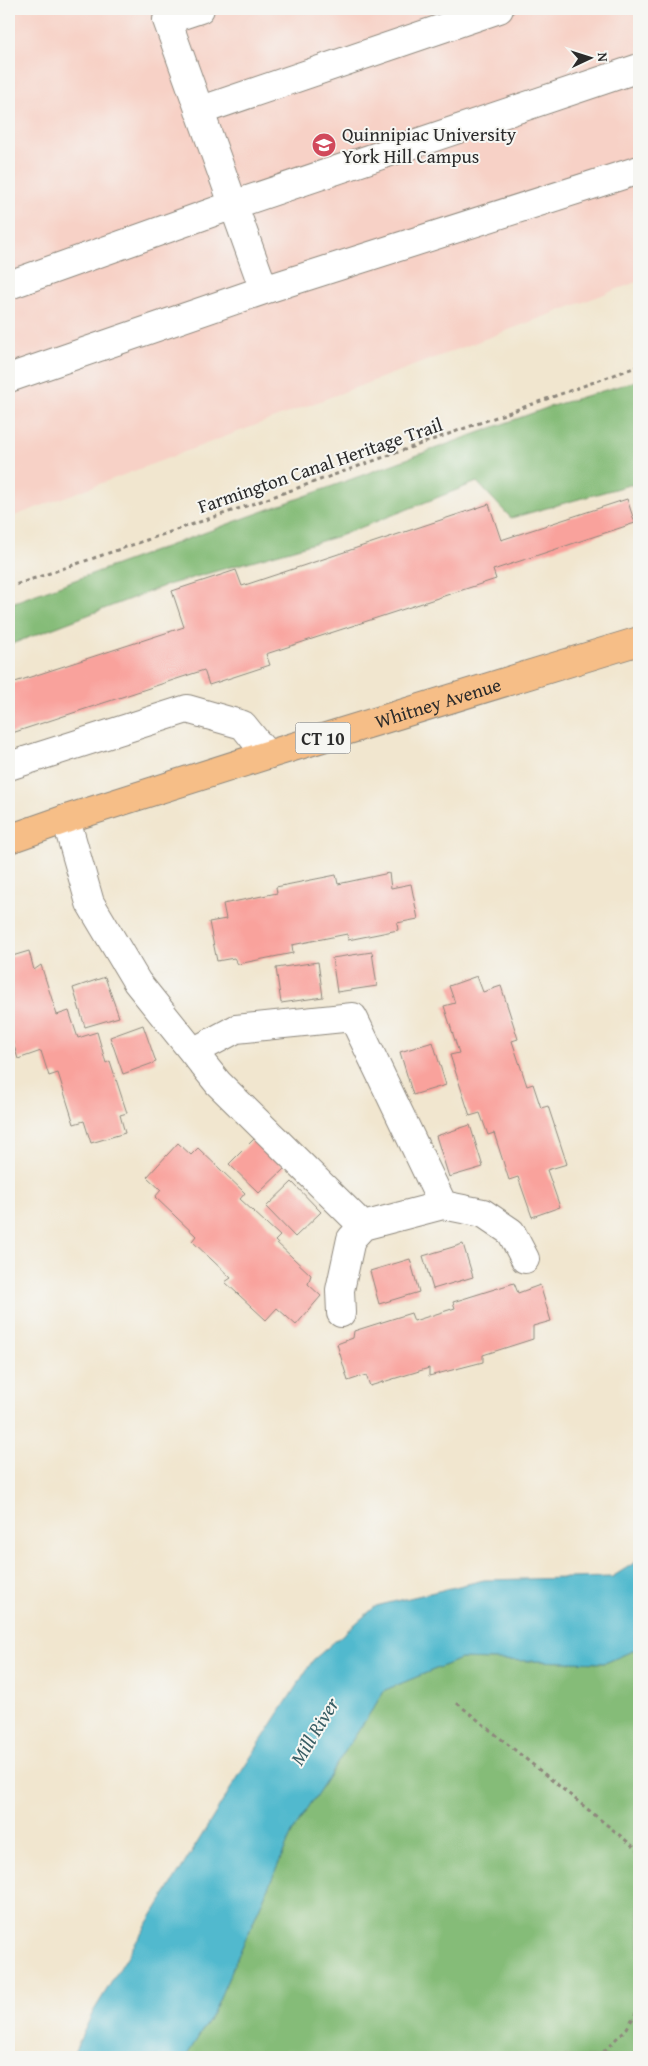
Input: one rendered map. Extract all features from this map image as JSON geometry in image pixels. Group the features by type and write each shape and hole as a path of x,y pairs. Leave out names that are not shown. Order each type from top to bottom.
{"highway":[{"name":"Whitney Avenue","path":"9,839 66,818 639,642"}],"lane":[{"path":"200,9 167,20 264,290"},
{"path":"199,111 498,9"},
{"path":"9,285 233,205 639,68"},
{"path":"9,378 264,290 639,170"},
{"path":"9,766 187,709 243,726 267,756"},
{"path":"66,818 90,903 137,982 218,1083 363,1226"},
{"path":"193,1052 236,1029 353,1017 444,1205"},
{"path":"340,1313 340,1290 351,1238 363,1226 444,1205 483,1213 510,1232 525,1259"}],"path":[{"name":"Farmington Canal Heritage Trail","path":"9,587 639,366"},
{"path":"457,1703 639,1851"},
{"path":"598,2057 628,2028 639,2008"}],"shaded area":[{"name":"Quinnipiac University York Hill Campus","path":"9,9 639,9 639,281 9,518"}],"green space":[{"path":"639,380 639,485 629,485 511,518 477,482 339,536 164,586 9,645 9,604 552,406"},
{"path":"639,1648 639,2057 186,2057 213,2013 293,1831 385,1690 460,1659 605,1663"}],"water":[{"name":"Mill River","path":"639,1560 639,1648 605,1663 460,1659 385,1690 293,1831 213,2013 186,2057 72,2057 93,2012 231,1788 313,1660 376,1606 484,1580 612,1577"}],"building":[{"path":"627,499 635,523 493,570 496,579 266,654 270,665 209,685 204,670 9,734 9,684 184,627 172,591 236,570 242,586 489,504 501,540"},
{"path":"389,873 391,888 411,884 418,919 397,923 398,930 348,940 347,934 292,945 293,953 238,964 234,958 217,961 209,922 226,919 223,904 277,893 276,887 336,875 338,884"},
{"path":"29,951 34,970 41,965 57,1015 69,1011 78,1038 97,1032 106,1063 110,1061 127,1113 120,1115 125,1133 91,1143 84,1121 74,1124 58,1073 49,1076 41,1051 18,1059 9,1033 9,957"},
{"path":"372,952 377,986 337,992 332,958"},
{"path":"318,962 323,997 281,1003 276,968"},
{"path":"477,976 483,992 501,986 518,1039 512,1041 527,1086 533,1084 541,1108 548,1106 567,1164 547,1170 560,1207 532,1217 518,1177 509,1180 494,1133 488,1135 480,1113 470,1116 450,1055 459,1053 444,1006 455,1003 449,986"},
{"path":"105,977 119,1017 85,1027 73,988"},
{"path":"143,1025 156,1062 123,1074 110,1037"},
{"path":"433,1042 446,1085 413,1095 400,1052"},
{"path":"470,1125 483,1167 449,1177 436,1136"},
{"path":"255,1138 285,1168 259,1193 229,1164"},
{"path":"178,1143 191,1155 198,1148 245,1193 240,1199 280,1236 275,1241 311,1275 308,1284 321,1296 296,1325 277,1308 266,1320 225,1282 231,1278 192,1241 196,1236 155,1197 161,1190 147,1177"},
{"path":"292,1182 321,1212 295,1237 266,1207"},
{"path":"463,1244 473,1277 433,1289 423,1256"},
{"path":"410,1259 419,1292 379,1304 370,1271"},
{"path":"514,1283 518,1293 540,1285 551,1321 533,1326 533,1339 483,1355 483,1362 429,1376 429,1368 370,1386 366,1375 348,1381 337,1344 353,1338 354,1331 411,1313 414,1321 455,1308 453,1302"}],"place":[{"name":"Quinnipiac University York Hill Campus","path":"324,145"}]}
